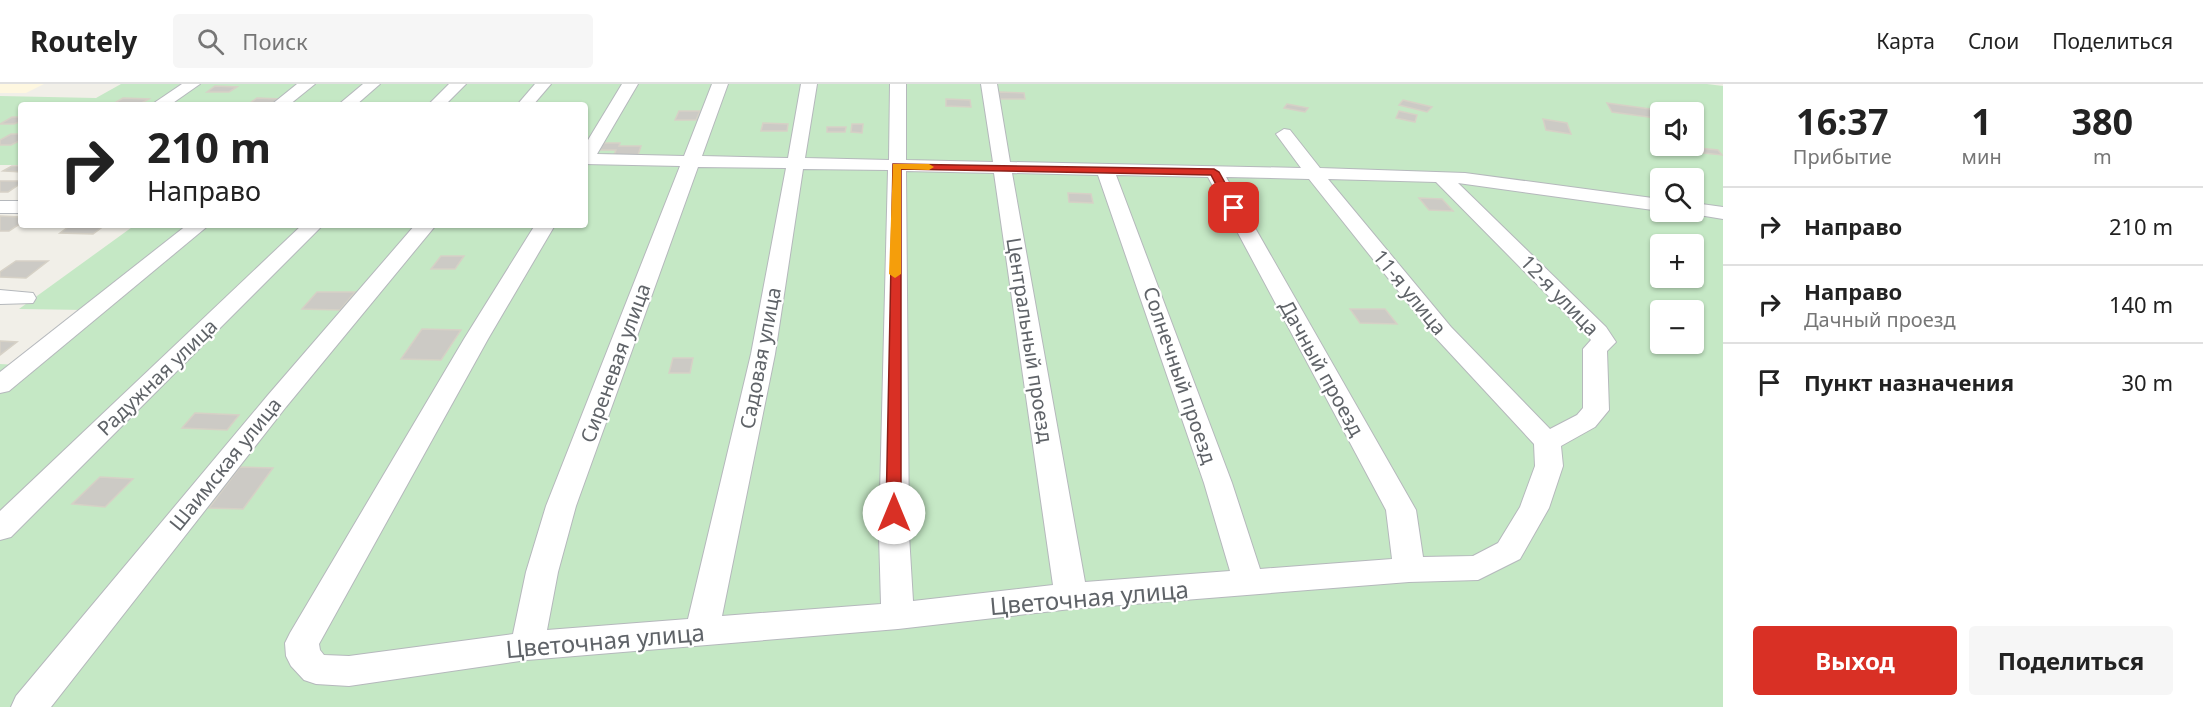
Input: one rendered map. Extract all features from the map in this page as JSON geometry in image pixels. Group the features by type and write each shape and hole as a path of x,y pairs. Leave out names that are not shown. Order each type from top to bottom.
{"street":[{"path":"164,102 192,84"},
{"path":"283,102 307,84"},
{"path":"350,102 372,84"},
{"path":"439,102 458,84"},
{"path":"528,102 543,84"},
{"path":"588,154 630,84"},
{"name":"Сиреневая улица","path":"528,646 542,572 561,506 720,84"},
{"name":"Садовая улица","path":"702,631 763,354 809,84"},
{"path":"898,84 894,535 898,616"},
{"name":"Центральный проезд","path":"990,84 1071,596"},
{"name":"11-я улица","path":"1284,134 1434,323 1502,399 1546,442"},
{"path":"588,159 1442,177 1650,204"},
{"name":"Солнечный проезд","path":"1106,170 1218,483 1249,583"},
{"name":"Дачный проезд","path":"1214,172 1401,510 1409,570"},
{"name":"12-я улица","path":"1442,177 1598,332 1604,342 1594,349 1596,410 1586,422 1546,442"},
{"path":"0,207 18,207"},
{"path":"1704,210 1723,213"},
{"path":"0,385 195,228"},
{"name":"Радужная улица","path":"0,529 310,228"},
{"name":"Шаимская улица","path":"30,707 277,401 423,228"},
{"name":"Цветочная улица","path":"543,228 476,339 302,643 303,656 316,669 349,671 528,646 898,616 1071,596 1409,570"},
{"path":"0,297 25,298"},
{"path":"1409,570 1478,567 1509,551 1534,508 1549,466 1546,442"}],"shaded area":[{"path":"0,84 44,84 26,93 0,93"}],"green space":[{"path":"121,84 1707,84 1723,86 1723,707 0,707 0,364 16,365 86,310 19,309 131,228 588,228 588,102 18,102 18,165 0,165 0,96 96,98"}],"building":[{"path":"215,86 237,87 229,92 207,92"},
{"path":"999,92 1024,93 1025,99 1000,99"},
{"path":"123,98 149,99 144,102 116,102"},
{"path":"257,98 280,99 275,102 251,102"},
{"path":"946,99 970,100 971,107 946,106"},
{"path":"1403,100 1432,107 1427,112 1399,105"},
{"path":"1607,103 1650,109 1650,117 1612,112"},
{"path":"1287,104 1308,108 1305,112 1284,108"},
{"path":"679,111 700,111 696,120 675,120"},
{"path":"1399,111 1417,115 1415,122 1396,118"},
{"path":"12,117 18,117 18,122 14,124 0,124"},
{"path":"1543,119 1567,123 1571,134 1546,130"},
{"path":"763,123 788,124 787,131 761,131"},
{"path":"852,124 863,124 862,133 851,132"},
{"path":"827,127 846,127 845,132 827,132"},
{"path":"11,134 18,134 18,142 11,145 0,145 0,140"},
{"path":"603,143 641,146 637,158 613,158 616,150 600,150"},
{"path":"1704,149 1718,150 1722,155 1704,153"},
{"path":"12,166 18,166 18,172 3,171"},
{"path":"0,181 18,181 18,185 8,192 0,192"},
{"path":"1068,193 1091,194 1093,203 1069,202"},
{"path":"1419,198 1442,199 1453,211 1429,210"},
{"path":"0,216 18,217 18,225 9,231 0,231"},
{"path":"67,228 101,228 93,234 60,233"},
{"path":"441,256 464,256 455,269 431,269"},
{"path":"16,261 48,261 26,278 0,277 0,272"},
{"path":"317,292 355,292 340,310 302,309"},
{"path":"1350,309 1385,309 1397,324 1360,323"},
{"path":"422,329 461,330 441,360 401,359"},
{"path":"0,341 17,342 0,355"},
{"path":"673,358 693,358 690,373 669,373"},
{"path":"195,413 239,415 227,430 182,428"},
{"path":"240,467 273,468 243,509 209,508"},
{"path":"100,477 133,479 105,507 72,504"}],"slow traffic":[{"path":"895,274 897,166 929,167"}],"route":[{"path":"894,513 897,166 1214,172 1234,208"}]}
